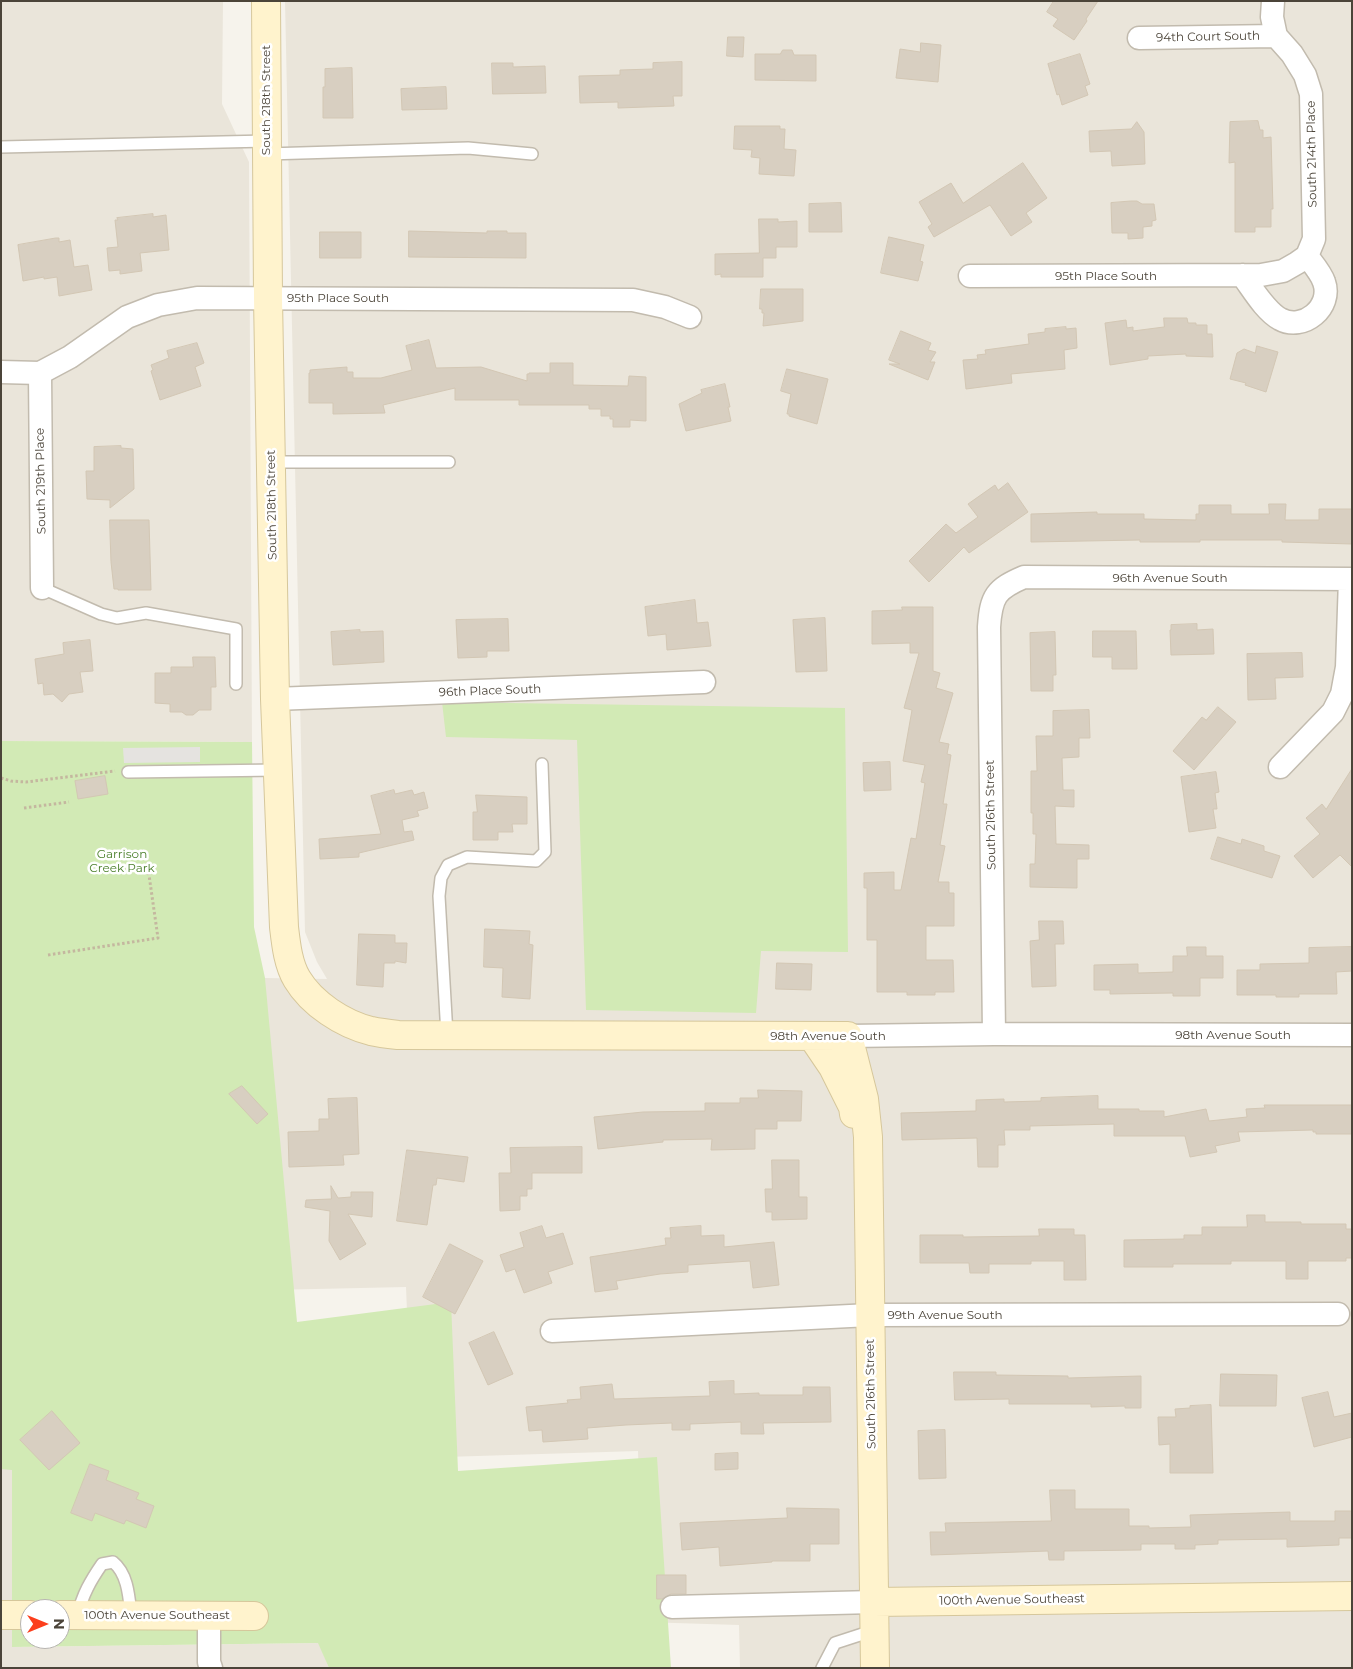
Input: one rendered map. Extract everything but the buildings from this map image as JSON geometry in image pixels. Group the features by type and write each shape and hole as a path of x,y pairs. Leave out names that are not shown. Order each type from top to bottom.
{"street":[{"name":"South 218th Street","path":"266,1 266,148 275,699 282,890 286,950 297,978 314,1000"},
{"path":"1273,1 1272,17 1276,36"},
{"name":"94th Court South","path":"1139,38 1276,36"},
{"name":"South 214th Place","path":"1276,36 1292,54 1305,75 1311,94 1314,239 1307,256"},
{"path":"1307,256 1324,282 1325,293 1322,304 1315,315 1304,322 1290,323 1272,314 1252,275 1283,271 1307,256"},
{"name":"95th Place South","path":"970,276 1252,275"},
{"name":"95th Place South","path":"1,372 40,373 70,357 127,317 158,304 197,298 634,300 665,306 690,317"},
{"name":"South 219th Place","path":"40,373 42,588"},
{"name":"96th Avenue South","path":"995,597 1006,585 1024,577 1351,579"},
{"path":"1280,767 1333,712 1342,694 1347,667 1351,579"},
{"name":"South 216th Street","path":"994,1034 989,627 990,610 995,597"},
{"name":"96th Place South","path":"275,699 704,682"},
{"name":"98th Avenue South","path":"314,1000 339,1018 371,1031 398,1035 1352,1035"},
{"name":"South 216th Street","path":"812,1036 833,1067 853,1107 868,1186"},
{"name":"South 216th Street","path":"848,1036 864,1099 868,1137 875,1668"},
{"name":"99th Avenue South","path":"552,1331 870,1315 1338,1314"},
{"name":"100th Avenue Southeast","path":"672,1607 874,1602 1352,1596"},
{"path":"1,1615 20,1615"},
{"name":"100th Avenue Southeast","path":"70,1615 254,1616"},
{"path":"209,1616 211,1668"}],"lane":[{"path":"1,147 468,148 532,154"},
{"path":"271,462 448,462"},
{"path":"42,588 101,614 117,618 146,613 236,630 236,684"},
{"path":"447,1035 438,896 441,878 448,864 467,857 536,861 545,852 542,764"},
{"path":"128,772 278,770"},
{"path":"70,1614 82,1599 102,1564 113,1562 120,1568 124,1577 132,1615"},
{"path":"822,1668 835,1643 875,1630"}],"path":[{"path":"1,778 26,782 113,771 128,772"},
{"path":"24,808 69,802"},
{"path":"48,955 158,938 146,854"}],"shaded area":[{"path":"1,1 223,1 222,104 249,162 252,742 1,741"},
{"path":"285,1 1352,1 1352,1668 740,1668 739,1625 643,1622 638,1451 413,1458 406,1287 270,1290 265,978 327,979 317,962 305,932"},
{"path":"200,747 200,762 124,763 123,748"},
{"path":"1,1469 12,1469 12,1647 20,1647 20,1649 70,1649 70,1646 319,1643 329,1668 1,1668"}],"green space":[{"path":"442,702 845,708 848,952 761,951 756,1013 586,1010 577,740 446,737"},
{"name":"Garrison Creek Park","path":"1,741 252,742 254,927 265,978 297,1322 451,1302 458,1471 657,1457 671,1668 329,1668 318,1643 70,1646 70,1599 20,1599 20,1647 12,1647 12,1470 1,1469"}]}
